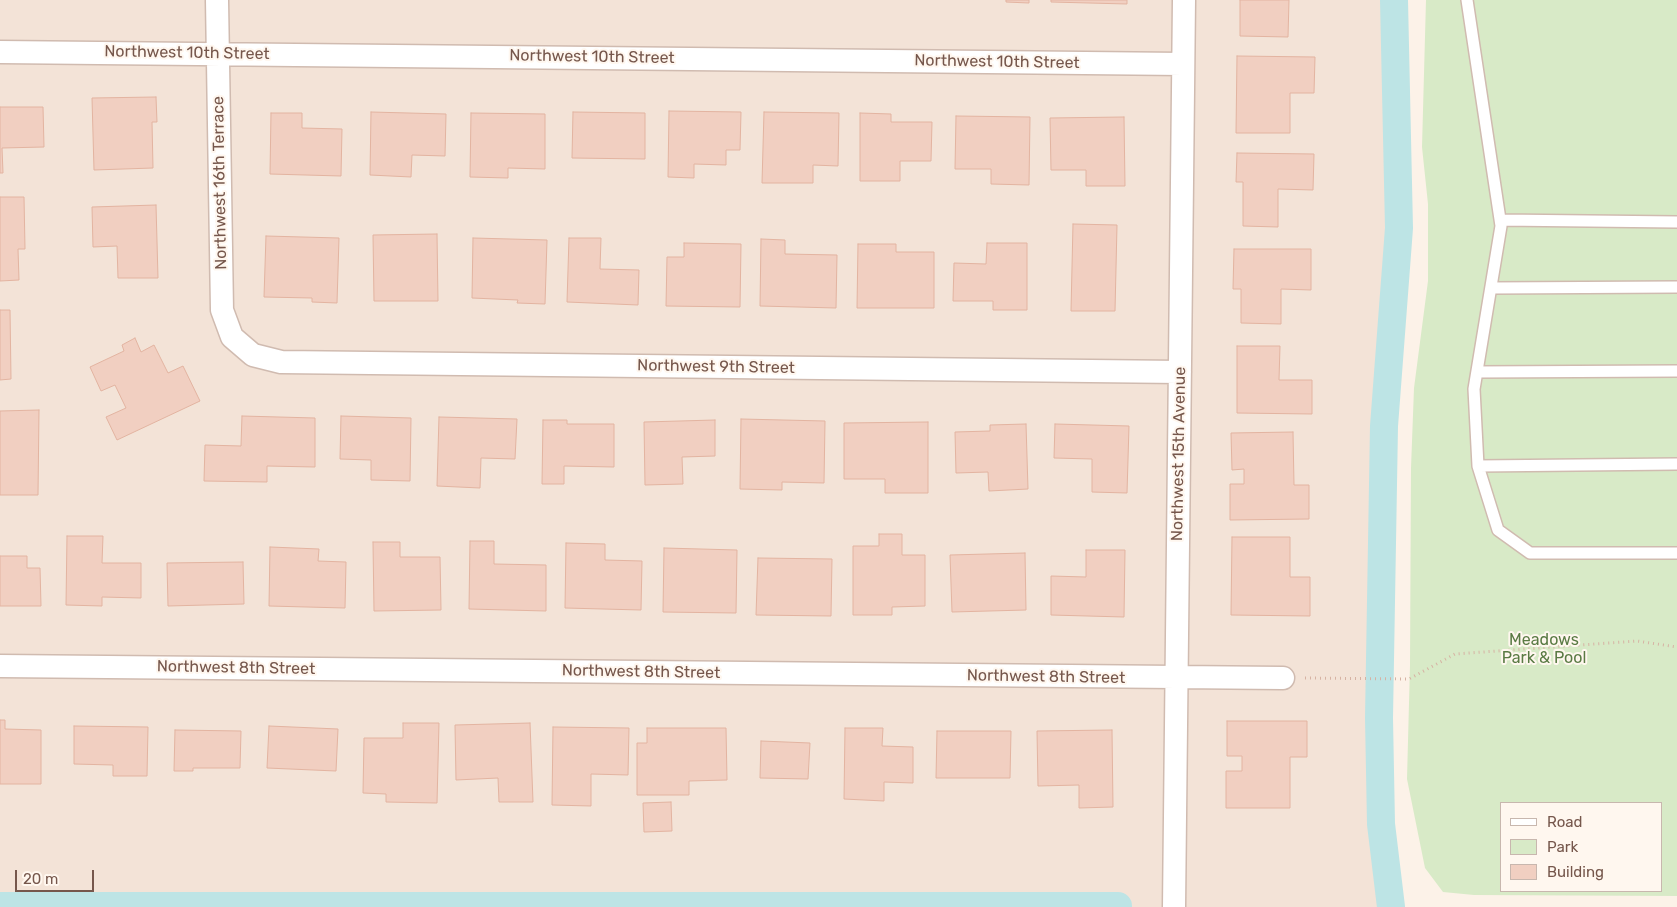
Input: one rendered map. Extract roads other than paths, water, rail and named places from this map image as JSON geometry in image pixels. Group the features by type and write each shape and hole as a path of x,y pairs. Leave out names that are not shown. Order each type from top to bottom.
{"street":[{"name":"Northwest 16th Terrace","path":"217,0 222,310 232,337 253,355"},
{"name":"Northwest 15th Avenue","path":"1174,907 1184,0"},
{"name":"Northwest 10th Street","path":"0,52 1184,64"},
{"name":"Northwest 9th Street","path":"253,355 280,362 1180,372"},
{"name":"Northwest 8th Street","path":"0,666 1283,678"}],"lane":[{"path":"1467,0 1501,220 1474,389 1478,466 1498,530 1530,553 1677,553"},
{"path":"1501,220 1677,222"},
{"path":"1491,288 1677,287"},
{"path":"1477,372 1677,371"},
{"path":"1478,466 1677,464"}],"waterway":[{"path":"1391,907 1381,824 1379,718 1384,426 1399,228 1394,0"},
{"path":"0,906 1118,906"}],"park label":[{"name":"Meadows Park & Pool","path":"1544,649"}]}
